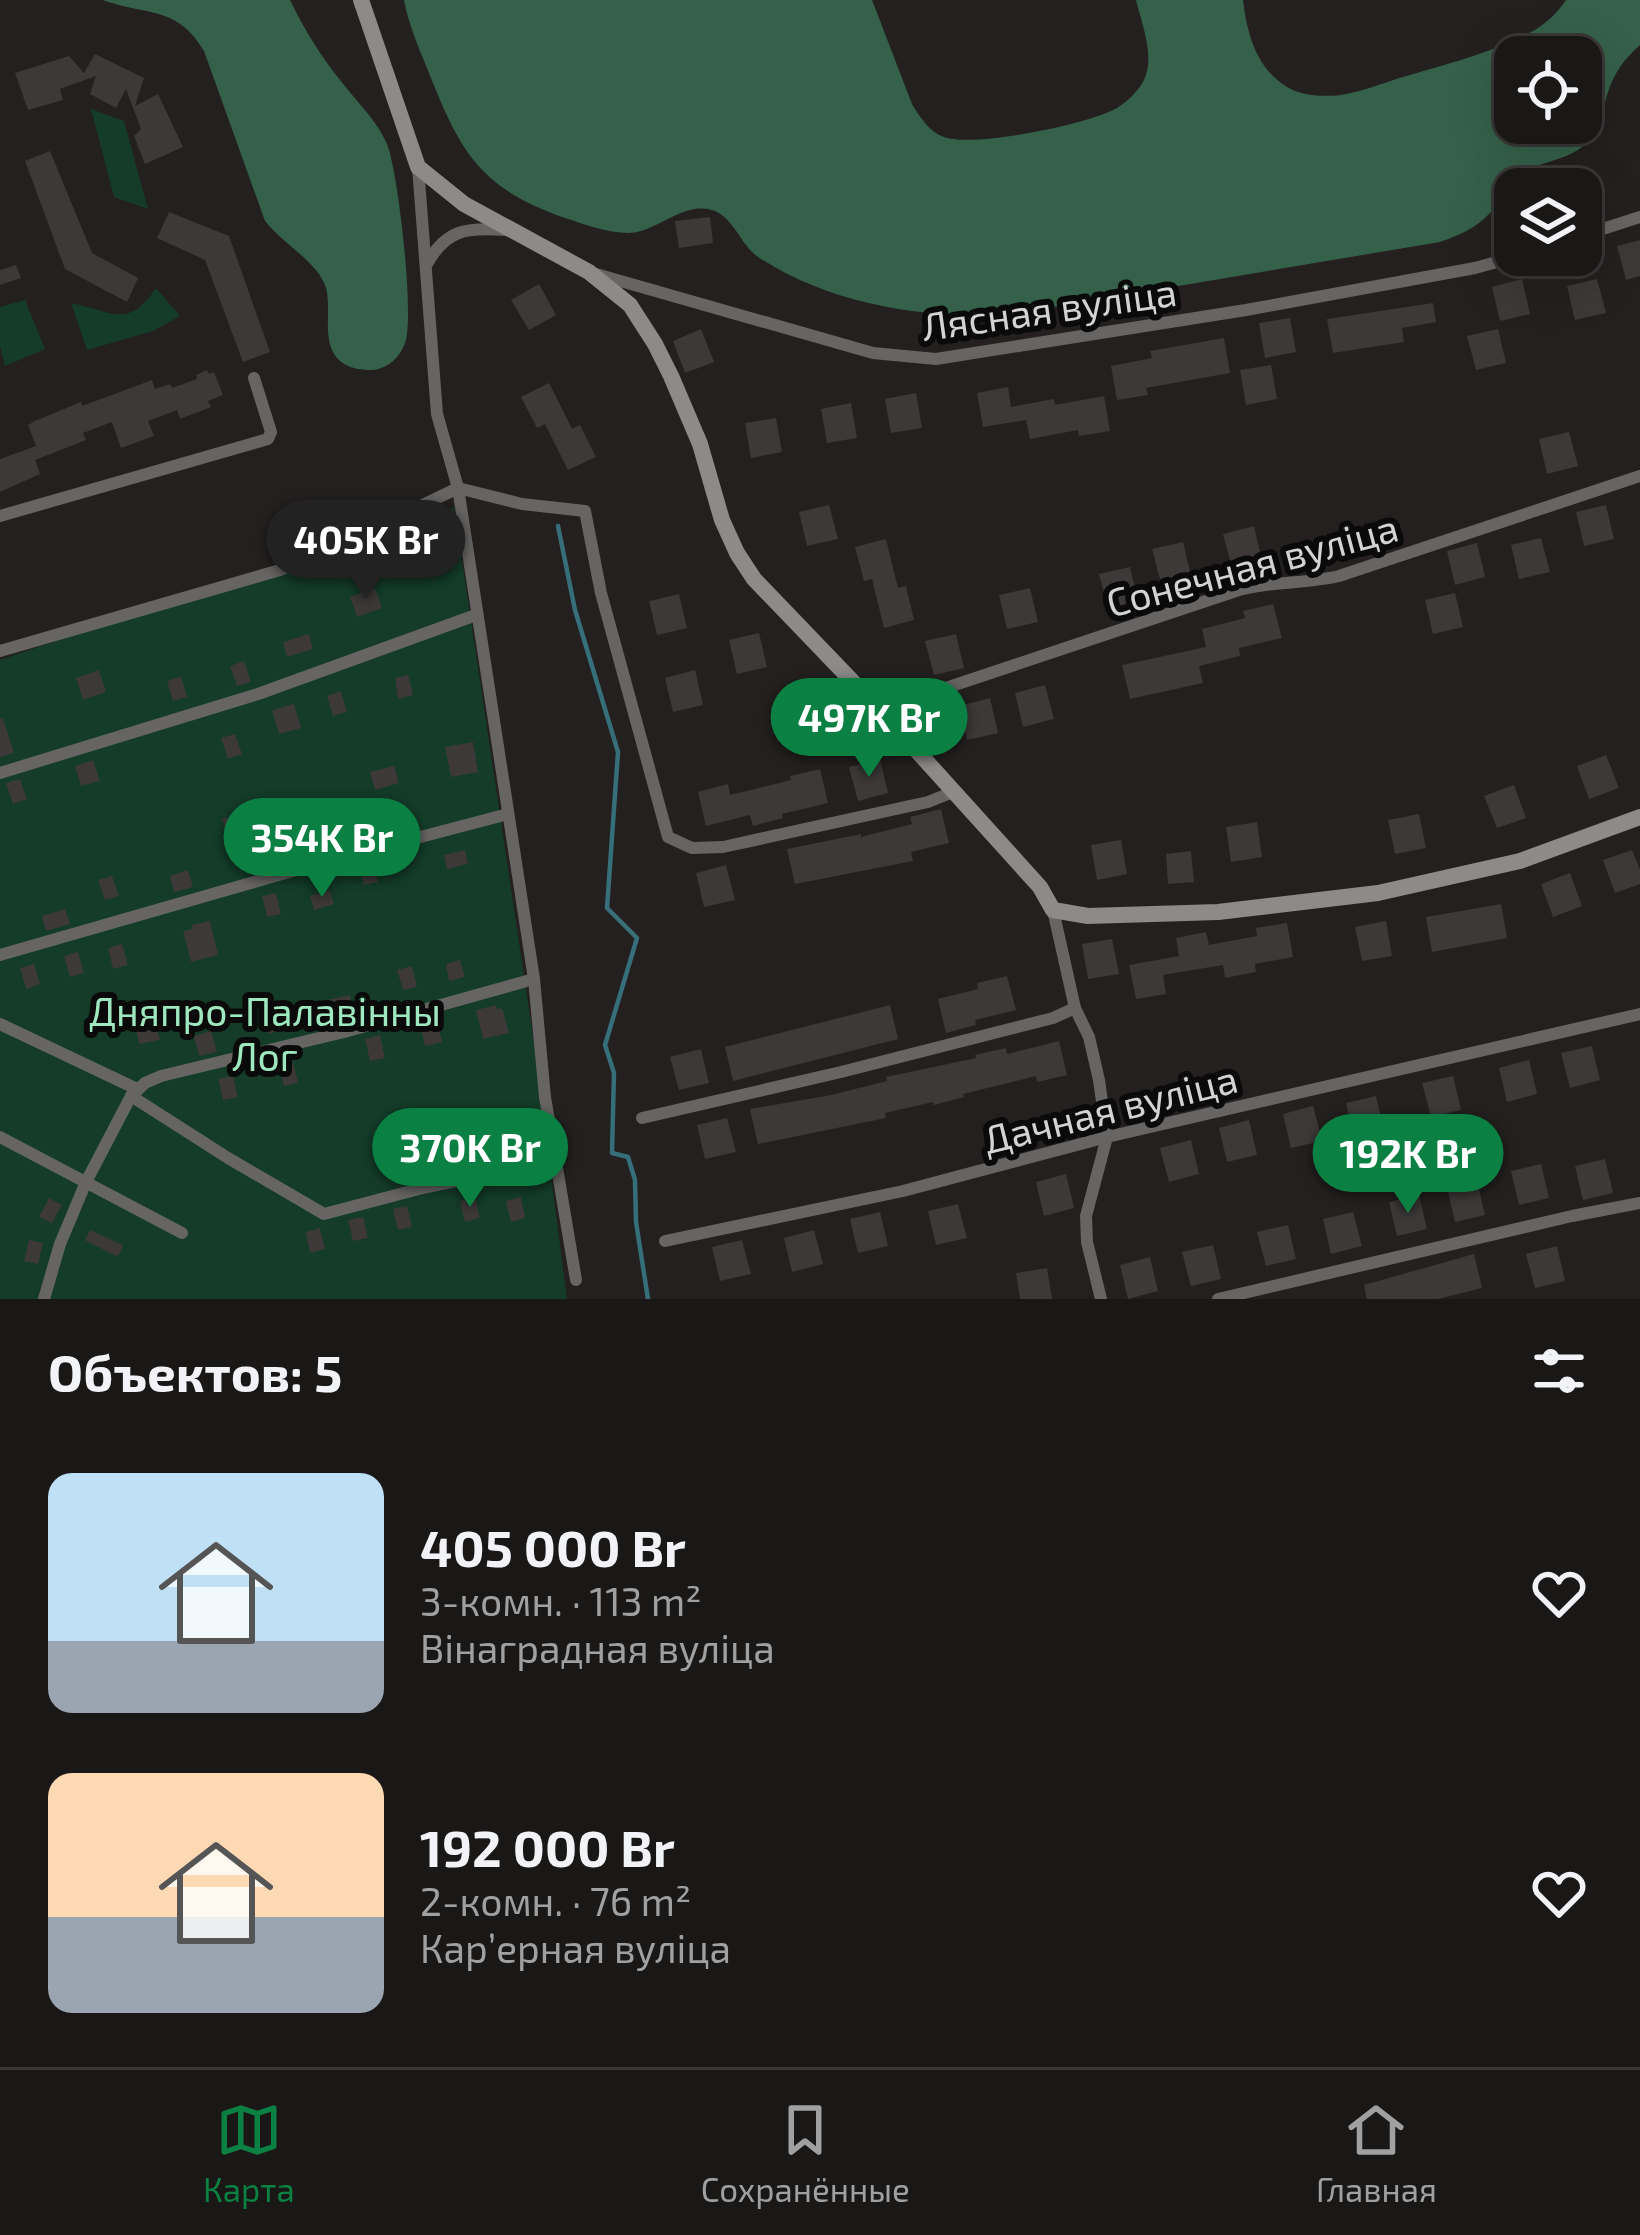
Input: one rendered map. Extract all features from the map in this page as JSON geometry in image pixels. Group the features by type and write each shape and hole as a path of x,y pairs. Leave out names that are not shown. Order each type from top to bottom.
{"street":[{"path":"361,0 418,167 436,414 458,488 534,979 545,1097 576,1280"},
{"path":"418,167 464,204 557,252 630,305 655,344 700,444 722,520 754,579 1040,887 1053,910 1075,1008 1100,1079 1107,1137 1086,1216 1087,1242 1101,1299"},
{"path":"1602,229 1640,217"},
{"path":"427,265 449,236 477,228 510,230"},
{"name":"Лясная вуліца","path":"589,272 873,353 936,359 1246,310 1494,263"},
{"path":"0,516 268,439 271,432 254,378"},
{"name":"Сонечная вуліца","path":"880,710 1239,590 1339,576 1640,476"},
{"path":"0,651 280,570 458,488 521,504 585,511 601,593 668,837 692,848 723,847 928,802 953,792"},
{"path":"0,773 258,694 476,615"},
{"path":"0,955 508,814"},
{"path":"1053,910 1088,916 1218,912 1378,893 1520,861 1640,817"},
{"path":"44,1299 86,1182 134,1093 161,1076 534,979"},
{"path":"642,1118 841,1072 1053,1018 1075,1008"},
{"name":"Дачная вуліца","path":"665,1241 902,1190 1107,1137 1640,1014"},
{"path":"0,1024 134,1093 296,1199 328,1214 556,1160"},
{"path":"0,1137 182,1233"},
{"path":"1218,1299 1640,1203"}],"green space":[{"path":"103,0 290,0 321,54 387,144 404,244 408,305 405,343 393,361 378,369 359,369 341,362 333,352 326,288 308,262 265,221 204,51 194,36 160,14"},
{"path":"404,0 872,0 912,104 925,124 944,137 979,139 1058,127 1124,103 1147,73 1147,41 1136,0 1243,0 1261,60 1287,87 1313,95 1356,92 1494,48 1494,144 1586,144 1534,168 1494,168 1494,209 1472,228 1440,242 1005,315 941,314 877,305 816,287 758,257 727,220 704,208 639,232 620,233 537,207 495,182 465,149 419,49"},
{"path":"1566,0 1640,0 1640,45 1610,85 1602,112 1602,36 1523,36 1538,28"},
{"path":"91,109 124,121 148,209 114,197"},
{"path":"156,288 180,316 153,331 87,350 71,303 128,313"},
{"path":"25,300 45,349 5,366 0,307"},
{"name":"Дняпро-Палавінны Лог","path":"454,507 567,1299 0,1299 0,660"}],"building":[{"path":"95,54 144,78 135,106 158,94 183,147 145,164 134,136 141,129 126,89 116,108 90,94 96,76 60,89 63,100 28,110 15,73 69,56 84,73"},
{"path":"50,151 92,253 138,278 127,302 65,269 25,161"},
{"path":"169,212 229,236 270,352 243,362 205,260 157,238"},
{"path":"710,217 713,243 679,248 675,221"},
{"path":"1640,240 1640,276 1626,280 1617,246"},
{"path":"16,265 21,278 0,285 0,270"},
{"path":"1522,279 1530,314 1500,321 1492,287"},
{"path":"1597,279 1606,313 1575,320 1567,286"},
{"path":"539,284 556,315 529,330 511,300"},
{"path":"1433,303 1436,322 1402,328 1404,342 1333,353 1327,319"},
{"path":"1290,318 1296,352 1265,358 1259,323"},
{"path":"701,329 714,362 685,373 673,341"},
{"path":"1498,329 1506,363 1476,370 1467,336"},
{"path":"1224,338 1230,373 1146,388 1148,395 1117,400 1111,366 1152,358 1150,351"},
{"path":"1271,365 1277,399 1246,405 1240,370"},
{"path":"207,370 214,372 223,395 208,401 211,407 180,419 177,410 148,421 154,436 121,448 112,422 83,433 86,440 35,460 40,474 0,492 0,459 36,446 28,425 152,380 155,389 170,384 172,388"},
{"path":"549,383 572,429 580,425 596,457 568,470 545,424 537,428 521,397"},
{"path":"1008,387 1011,407 1104,396 1110,431 1079,436 1078,430 1030,439 1026,420 983,427 977,393"},
{"path":"916,393 922,428 891,433 885,399"},
{"path":"851,403 857,438 827,443 821,409"},
{"path":"776,418 782,452 751,458 745,423"},
{"path":"1569,432 1578,466 1547,474 1539,439"},
{"path":"829,505 838,539 807,546 799,512"},
{"path":"1606,505 1614,539 1584,546 1576,512"},
{"path":"1254,526 1262,561 1232,568 1223,534"},
{"path":"1541,538 1550,572 1519,579 1511,545"},
{"path":"886,539 898,588 906,586 914,620 884,628 872,579 864,581 855,547"},
{"path":"1183,542 1191,576 1161,583 1152,549"},
{"path":"1477,543 1485,577 1455,585 1447,551"},
{"path":"1130,567 1138,601 1108,608 1099,574"},
{"path":"375,588 382,608 357,617 350,597"},
{"path":"1030,588 1038,622 1007,629 999,595"},
{"path":"1455,593 1463,627 1433,634 1425,600"},
{"path":"679,594 687,628 657,635 649,601"},
{"path":"1273,604 1282,638 1239,648 1240,656 1199,666 1203,683 1130,699 1122,665 1206,647 1202,629 1245,618 1243,611"},
{"path":"759,633 767,667 737,674 729,640"},
{"path":"309,634 313,649 287,657 283,642"},
{"path":"956,634 964,668 934,675 925,641"},
{"path":"244,661 251,682 237,686 230,666"},
{"path":"99,670 106,692 83,700 76,678"},
{"path":"695,670 703,705 673,712 665,678"},
{"path":"408,675 413,695 398,699 395,678"},
{"path":"181,676 187,697 173,701 167,681"},
{"path":"1045,685 1054,719 1023,727 1015,693"},
{"path":"341,691 347,712 333,716 327,696"},
{"path":"990,698 998,733 967,740 959,706"},
{"path":"294,704 301,728 279,734 272,710"},
{"path":"0,719 14,753 0,757"},
{"path":"235,734 242,754 228,759 221,738"},
{"path":"473,742 478,772 451,777 445,747"},
{"path":"1606,755 1619,788 1589,799 1577,766"},
{"path":"880,759 888,793 858,801 849,767"},
{"path":"93,760 100,781 81,786 75,766"},
{"path":"394,766 399,783 375,790 370,772"},
{"path":"820,769 828,803 753,826 750,815 706,826 698,792 728,784 730,795"},
{"path":"20,779 27,799 13,804 6,783"},
{"path":"1514,785 1526,818 1497,828 1484,796"},
{"path":"941,809 949,843 911,852 913,861 795,884 787,849 912,824 910,817"},
{"path":"245,812 251,830 228,837 222,819"},
{"path":"1419,814 1426,848 1395,854 1388,820"},
{"path":"1257,822 1262,857 1231,862 1226,827"},
{"path":"1121,840 1127,874 1097,880 1091,845"},
{"path":"465,850 468,864 447,869 444,855"},
{"path":"1632,850 1640,884 1615,893 1603,860"},
{"path":"1191,851 1194,882 1168,884 1166,854"},
{"path":"373,861 378,882 364,885 359,864"},
{"path":"726,865 735,900 704,907 696,873"},
{"path":"188,870 193,887 174,892 170,876"},
{"path":"1570,873 1582,906 1553,917 1541,884"},
{"path":"112,876 119,896 105,900 98,880"},
{"path":"330,890 334,904 314,910 310,896"},
{"path":"276,893 281,914 267,917 262,896"},
{"path":"1501,904 1507,938 1432,952 1426,917"},
{"path":"65,909 70,924 46,931 42,916"},
{"path":"210,921 218,955 191,962 183,931"},
{"path":"1386,921 1392,956 1362,961 1355,927"},
{"path":"1287,923 1293,957 1255,964 1256,972 1225,978 1223,965 1163,975 1166,994 1136,999 1129,965 1179,956 1176,938 1206,932 1209,945 1257,936 1256,928"},
{"path":"1112,939 1119,974 1088,979 1082,944"},
{"path":"122,944 128,965 113,969 108,948"},
{"path":"78,952 84,973 70,977 64,956"},
{"path":"460,960 465,977 449,981 446,964"},
{"path":"34,964 40,984 26,989 20,968"},
{"path":"412,966 417,987 403,990 397,970"},
{"path":"1007,976 1016,1010 946,1033 938,999"},
{"path":"350,995 353,1011 315,1019 312,1003"},
{"path":"890,1005 898,1039 733,1081 725,1047"},
{"path":"502,1008 509,1033 483,1039 476,1010"},
{"path":"276,1009 283,1029 269,1034 262,1014"},
{"path":"437,1020 442,1042 425,1046 420,1024"},
{"path":"157,1025 160,1040 139,1044 136,1029"},
{"path":"211,1031 217,1052 199,1056 194,1036"},
{"path":"380,1035 385,1058 370,1061 365,1039"},
{"path":"1059,1041 1067,1075 1037,1082 1036,1076 934,1105 885,1113 886,1118 758,1144 750,1109 831,1095 1006,1048 1007,1054"},
{"path":"1592,1046 1600,1080 1570,1088 1561,1053"},
{"path":"701,1049 709,1083 679,1090 670,1057"},
{"path":"1529,1060 1537,1094 1507,1102 1499,1068"},
{"path":"293,1062 298,1083 284,1086 279,1066"},
{"path":"233,1076 238,1097 223,1100 218,1079"},
{"path":"1453,1076 1461,1110 1431,1117 1422,1083"},
{"path":"1376,1096 1384,1130 1354,1137 1346,1103"},
{"path":"1313,1106 1322,1141 1291,1148 1283,1114"},
{"path":"503,1109 508,1130 494,1133 489,1112"},
{"path":"727,1118 736,1152 705,1159 697,1125"},
{"path":"1249,1120 1257,1155 1227,1162 1219,1128"},
{"path":"441,1136 446,1156 432,1160 427,1139"},
{"path":"1191,1140 1199,1174 1169,1182 1160,1148"},
{"path":"402,1148 406,1169 383,1174 379,1152"},
{"path":"1605,1159 1613,1193 1583,1200 1575,1166"},
{"path":"1541,1164 1549,1198 1519,1205 1511,1171"},
{"path":"1066,1174 1074,1208 1044,1216 1036,1182"},
{"path":"1477,1181 1485,1215 1455,1222 1447,1188"},
{"path":"1419,1195 1427,1229 1397,1236 1389,1202"},
{"path":"475,1197 480,1218 465,1222 460,1201"},
{"path":"521,1197 525,1218 511,1222 506,1201"},
{"path":"49,1198 62,1205 52,1223 39,1217"},
{"path":"958,1204 967,1238 936,1245 928,1211"},
{"path":"407,1206 412,1227 398,1230 393,1209"},
{"path":"880,1212 888,1246 858,1253 850,1219"},
{"path":"1353,1212 1362,1246 1331,1254 1323,1219"},
{"path":"363,1217 368,1238 353,1241 348,1220"},
{"path":"1288,1225 1296,1259 1266,1266 1257,1232"},
{"path":"320,1228 325,1249 310,1253 306,1232"},
{"path":"90,1230 123,1245 118,1257 85,1240"},
{"path":"814,1230 823,1264 792,1272 784,1238"},
{"path":"29,1240 43,1243 38,1264 24,1261"},
{"path":"742,1240 751,1274 720,1281 712,1247"},
{"path":"1213,1245 1221,1279 1191,1286 1182,1252"},
{"path":"1557,1246 1565,1281 1535,1288 1526,1254"},
{"path":"1474,1254 1482,1288 1438,1299 1367,1299 1364,1285"},
{"path":"1150,1257 1158,1291 1128,1299 1120,1265"},
{"path":"1047,1268 1052,1299 1020,1299 1016,1273"}],"waterway":[{"path":"558,526 575,610 618,752 607,908 637,938 605,1045 614,1073 612,1153 628,1157 635,1180 648,1299"}]}
